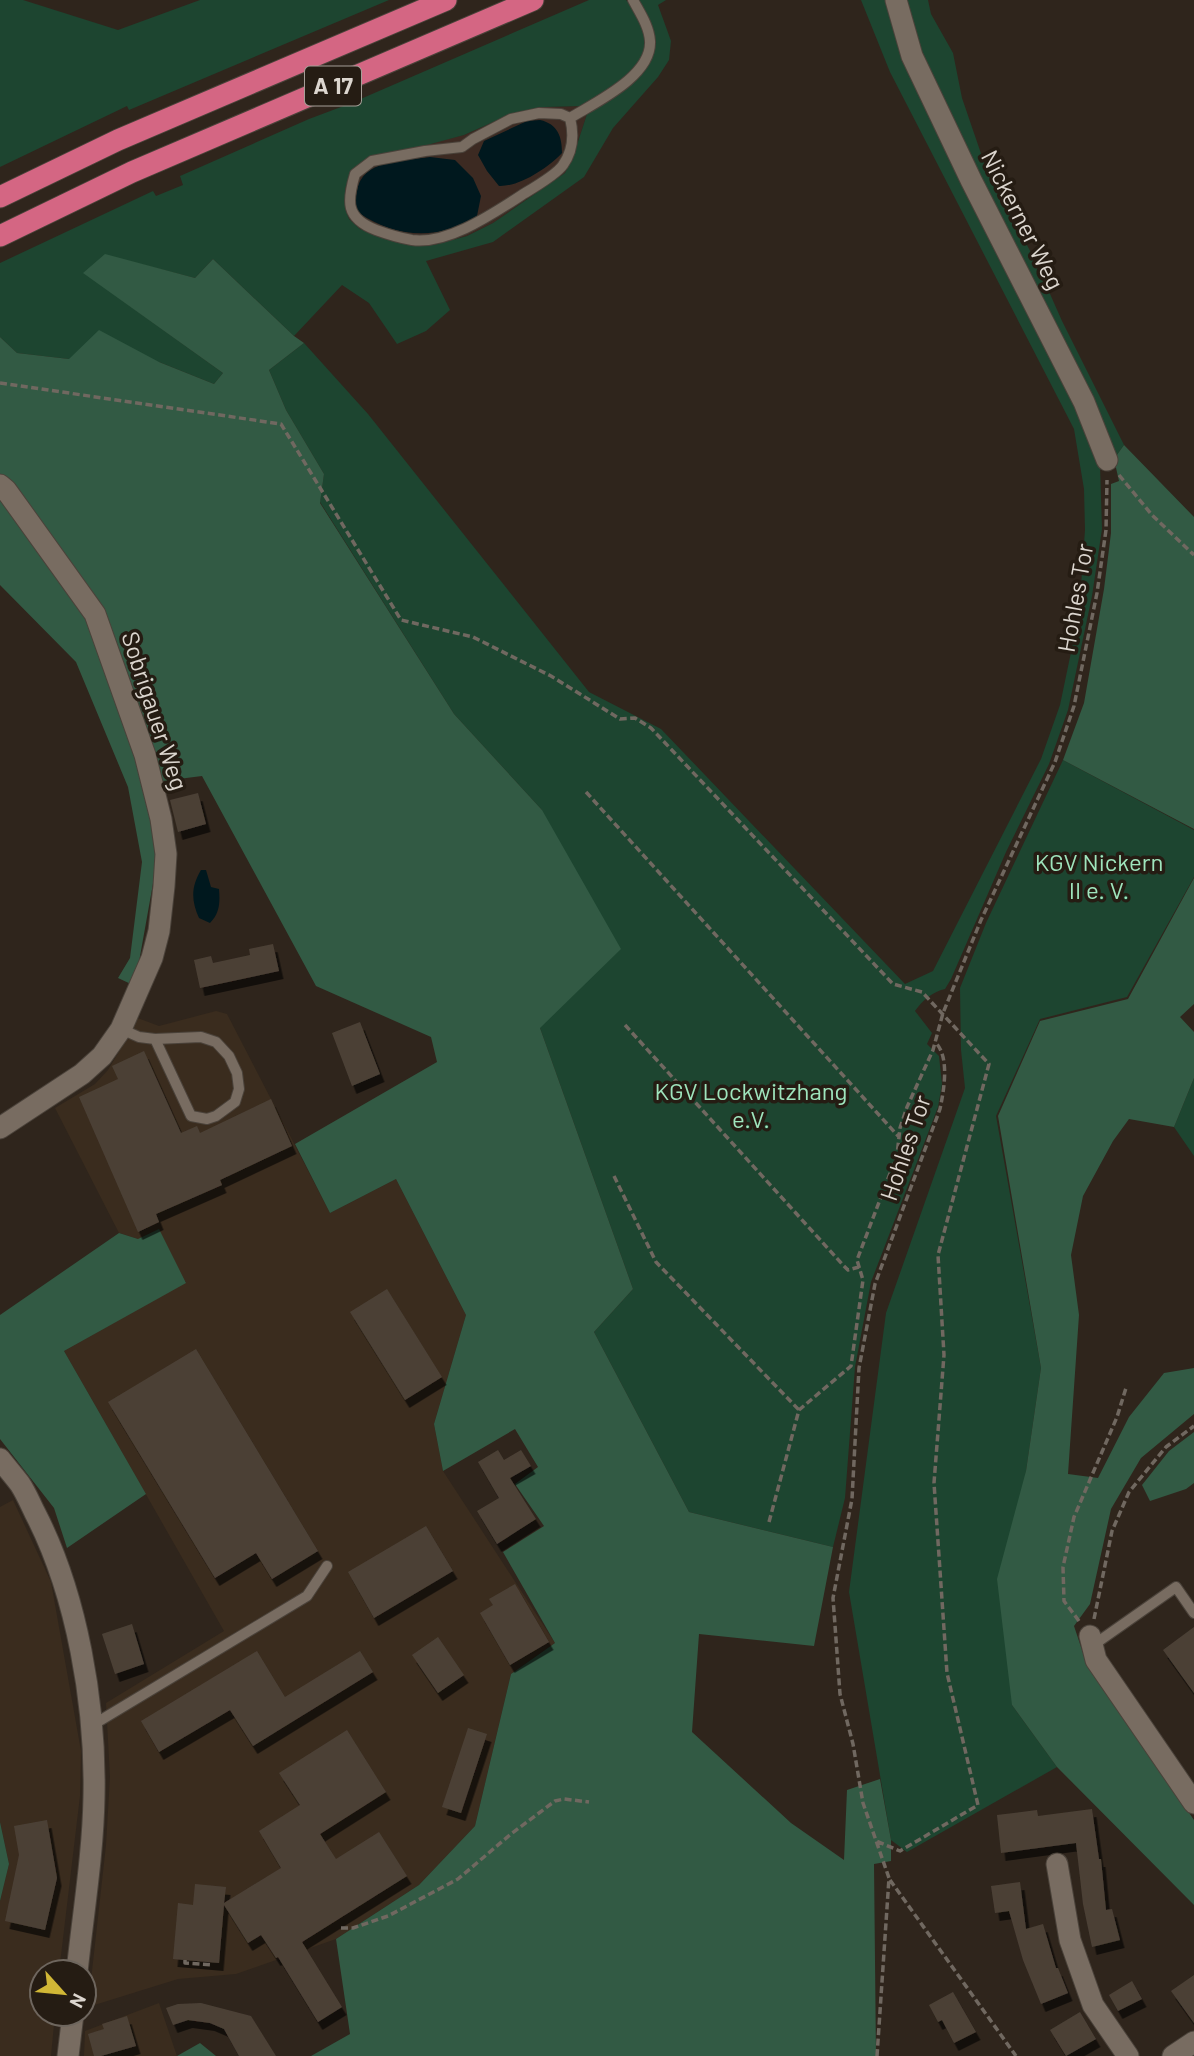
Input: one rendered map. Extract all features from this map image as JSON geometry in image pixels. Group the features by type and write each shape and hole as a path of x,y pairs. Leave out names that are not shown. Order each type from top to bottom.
{"highway":[{"name":"A 17","path":"0,197 118,140 446,0"},
{"name":"A 17","path":"0,236 132,172 533,0"}],"street":[{"name":"Nickerner Weg","path":"896,0 912,56 971,180 1084,402 1107,460"},
{"name":"Sobrigauer Weg","path":"0,485 95,614 145,755 166,854 159,931 152,958 121,1029 102,1056 82,1074 0,1128"},
{"path":"0,1459 21,1486 46,1534 63,1578 87,1682 94,1796 79,1958"},
{"path":"1091,1642 1096,1660 1194,1803"},
{"path":"1057,1864 1070,1940 1093,2005 1128,2056"},
{"path":"68,2056 71,2028"},
{"path":"1173,2056 1194,2042"}],"lane":[{"path":"570,118 625,84 640,69 648,55 650,41 646,25 633,0"},
{"path":"539,113 561,114 570,118 573,130 571,149 562,167 521,196 464,230 415,240 374,229 354,217 349,200 355,174 372,162 425,151 462,148 473,139 511,119 539,113"},
{"path":"121,1029 139,1037 201,1037 216,1042 229,1056 237,1073 239,1089 235,1102 216,1116 207,1119 191,1116 155,1039"},
{"path":"91,1726 307,1596 327,1566"},
{"path":"1091,1642 1176,1587 1194,1612"}],"path":[{"path":"0,383 281,424 401,620 473,637 551,676 620,719 635,718 651,728 893,984 922,992 989,1064 938,1255 944,1355 934,1483 947,1673 978,1805 900,1851 876,1841"},
{"path":"1107,460 1152,515 1194,555"},
{"name":"Hohles Tor","path":"889,1878 863,1803 853,1744 840,1694 833,1598 852,1499 859,1368 875,1284 940,1109 945,1084 943,1055 935,1042 943,1013 981,920 1055,762 1074,706 1097,593 1106,530 1107,460"},
{"path":"586,792 899,1137"},
{"path":"625,1025 843,1265 848,1270 859,1267"},
{"path":"769,1522 799,1410 851,1366 863,1280 857,1260 897,1155 907,1107 935,1042"},
{"path":"614,1176 656,1262 799,1410"},
{"path":"851,1366 859,1368"},
{"path":"1091,1642 1064,1601 1063,1567 1074,1517 1117,1417 1126,1388"},
{"path":"1091,1642 1112,1531 1129,1492 1166,1447 1194,1426"},
{"path":"341,1928 353,1928 388,1916 458,1879 555,1801 564,1799 589,1802"},
{"path":"877,2056 889,1878"},
{"path":"889,1878 1017,2056"},
{"path":"185,1960 186,1963 212,1965"}],"shaded area":[{"path":"583,106 587,114 565,173 493,223 467,236 434,245 414,245 360,229 349,219 345,189 352,172 369,158 464,135 511,114 545,107"},
{"path":"216,1011 227,1014 330,1213 396,1179 466,1315 434,1424 443,1471 555,1643 511,1674 475,1826 419,1885 336,1939 236,1974 178,1979 98,2004 98,1958 93,1958 106,1845 110,1777 106,1703 224,1631 64,1351 186,1282 138,1239 119,1233 55,1108 95,1084 108,1070 135,1017 159,1026"},
{"path":"13,1500 51,1582 81,1751 80,1796 61,1958 28,1958 28,2028 54,2028 51,2056 0,2056 0,1901 9,1864 0,1822 0,1507"},
{"path":"159,2003 177,2056 84,2056 85,2031"}],"green space":[{"path":"0,0 23,0 118,30 200,0 389,0 129,110 127,106 0,167"},
{"path":"589,0 626,0 640,23 645,51 638,65 622,81 583,106 545,107 511,114 464,135 427,145 352,172 345,189 346,211 349,219 360,229 373,234 414,245 434,245 467,236 493,223 565,173 587,114 625,89 649,58 638,0 666,0 658,5 671,41 669,60 658,77 613,128 584,177 493,242 426,261 450,310 426,331 397,344 369,303 342,285 294,336 213,259 195,278 105,255 84,273 223,373 214,384 159,362 69,359 17,353 0,337 0,263 153,191 156,196 183,185 180,176"},
{"name":"KGV Lockwitzhang e.V.","path":"861,0 887,0 1081,412 1100,465 1102,529 1092,596 1068,710 1049,764 1006,852 951,979 945,989 928,997 915,1011 932,1033 927,1044 939,1056 942,1084 938,1107 871,1282 855,1367 845,1498 833,1547 689,1512 594,1332 633,1289 540,1028 542,810 454,714 320,502 324,474 286,410 269,370 304,343 368,414 589,692 661,729 905,984 933,971 1041,759 1060,705 1079,614 1085,530 1084,489 1074,429 890,72"},
{"path":"900,0 928,0 931,14 953,53 962,98 987,171 1035,260 1062,321 1124,445 1114,459 975,174"},
{"path":"105,254 195,278 213,259 304,343 269,370 286,410 324,474 320,503 454,714 542,810 621,949 540,1028 633,1289 594,1332 689,1512 833,1547 814,1646 699,1634 692,1732 791,1823 844,1860 847,1790 880,1779 891,1840 891,1861 874,1864 876,2056 311,2056 350,2034 336,1939 419,1885 475,1826 511,1674 555,1643 503,1552 544,1526 515,1484 538,1467 515,1429 443,1471 434,1424 466,1315 396,1179 330,1213 295,1144 437,1062 431,1037 316,986 202,776 147,783 159,850 137,973 133,985 118,978 130,958 142,862 128,787 76,662 0,585 0,337 17,353 69,359 99,330 159,362 214,384 223,373 83,273"},
{"path":"1124,445 1194,517 1194,829 1063,760 1084,703 1111,533 1111,484 1119,481 1114,459"},
{"name":"KGV Nickern II e. V.","path":"1063,760 1194,830 1194,877 1127,997 1040,1019 996,1116 1041,1368 1026,1471 1012,1705 1057,1767 907,1852 891,1840 849,1592 886,1313 965,1088 960,988 986,923"},
{"path":"1194,878 1194,1004 1180,1017 1194,1032 1194,1078 1174,1127 1129,1119 1113,1141 1083,1196 1071,1255 1079,1315 1068,1474 1098,1478 1129,1417 1164,1373 1194,1368 1194,1414 1141,1458 1111,1509 1090,1604 1074,1626 1086,1662 1194,1820 1194,1905 1057,1767 1012,1705 997,1579 1026,1471 1041,1368 998,1116 1040,1021 1128,999"},
{"path":"1194,1078 1194,1156 1174,1127"},
{"path":"159,1229 186,1283 64,1351 146,1494 67,1548 54,1508 0,1439 0,1315 119,1233 138,1239"},
{"path":"1194,1432 1194,1483 1186,1489 1150,1501 1142,1485 1169,1451"},
{"path":"0,1822 9,1864 0,1901"},
{"path":"200,2043 216,2056 177,2056"}],"water":[{"path":"540,120 558,132 562,153 533,176 499,186 478,155 484,141 527,121"},
{"path":"430,157 455,160 473,178 481,196 477,216 448,230 418,233 388,228 359,213 356,194 367,173 386,163"},
{"path":"201,870 206,870 211,887 219,889 219,907 210,923 199,918 193,899 195,882"}],"building":[{"path":"198,793 206,824 178,832 170,800"},
{"path":"273,944 279,971 200,988 194,960 211,956 213,963 250,955 249,949"},
{"path":"360,1022 380,1074 352,1086 332,1033"},
{"path":"144,1051 181,1133 197,1126 200,1133 271,1099 292,1146 220,1180 222,1185 156,1214 159,1222 138,1232 79,1097 118,1079 112,1066"},
{"path":"387,1289 442,1377 405,1400 350,1312"},
{"path":"196,1349 318,1551 272,1579 256,1553 215,1578 108,1402"},
{"path":"498,1450 504,1460 521,1450 531,1466 510,1478 536,1519 497,1544 477,1511 499,1498 478,1462"},
{"path":"426,1526 453,1571 374,1618 348,1572"},
{"path":"515,1584 549,1642 510,1665 480,1613 493,1605 489,1599"},
{"path":"132,1624 144,1664 115,1674 102,1634"},
{"path":"1194,1627 1194,1693 1163,1650"},
{"path":"438,1637 464,1675 438,1693 412,1655"},
{"path":"257,1651 285,1697 360,1651 373,1672 253,1746 230,1710 159,1752 141,1721"},
{"path":"468,1728 487,1734 461,1813 442,1807"},
{"path":"347,1730 386,1792 320,1834 336,1859 379,1832 407,1876 302,1942 342,2007 318,2022 278,1957 276,1958 261,1935 248,1943 224,1905 219,1963 173,1959 178,1903 193,1905 195,1884 226,1887 224,1903 281,1868 259,1831 300,1805 279,1773"},
{"path":"1092,1809 1106,1910 1112,1909 1120,1940 1092,1947 1083,1904 1076,1843 1001,1853 997,1815 1037,1810 1038,1816"},
{"path":"47,1820 57,1878 45,1930 5,1921 19,1855 14,1826"},
{"path":"1020,1882 1026,1929 1043,1924 1056,1968 1068,1993 1041,2004 1023,1960 1009,1911 995,1913 991,1886"},
{"path":"1194,1975 1194,2023 1171,1991"},
{"path":"1132,1981 1142,1999 1118,2011 1109,1995"},
{"path":"953,1992 976,2032 954,2043 942,2020 938,2022 929,2005"},
{"path":"201,2003 251,2016 276,2056 239,2056 224,2029 210,2023 188,2020 173,2025 166,2008 178,2004"},
{"path":"1080,2012 1096,2039 1066,2056 1050,2030"},
{"path":"127,2016 136,2046 94,2056 88,2034 104,2029 102,2024"}]}
